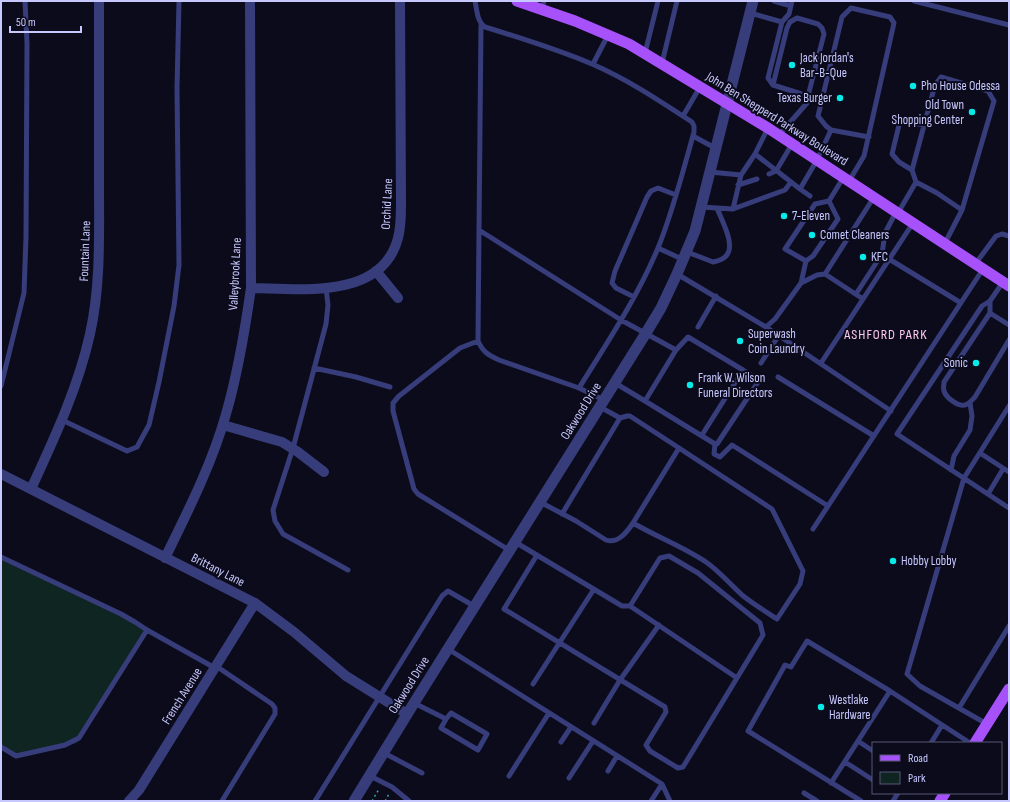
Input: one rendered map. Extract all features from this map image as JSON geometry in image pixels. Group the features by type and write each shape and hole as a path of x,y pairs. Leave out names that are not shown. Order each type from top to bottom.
{"main road":[{"name":"John Ben Shepperd Parkway Boulevard","path":"521,2 543,5 608,34 645,53 779,135 1006,284"},
{"path":"977,742 1009,689"}],"street":[{"name":"Fountain Lane","path":"31,489 62,420 74,389 86,350 93,316 97,279 99,224 99,1"},
{"name":"Valleybrook Lane","path":"166,558 206,469 223,424 236,373 245,328 250,288 250,1"},
{"name":"Orchid Lane","path":"250,288 326,288 345,286 359,281 376,271 388,259 394,249 400,226 401,196 400,1"},
{"name":"Oakwood Drive","path":"354,801 661,308 695,231 753,1"},
{"path":"376,271 398,298"},
{"path":"223,424 282,442 293,448 324,472"},
{"name":"Brittany Lane","path":"1,474 255,603 294,632 346,676 407,714"},
{"name":"French Avenue","path":"129,801 139,790 255,603"}],"lane":[{"path":"1,386 24,293 26,237 27,43 25,1"},
{"path":"62,420 127,451 138,447 149,425 174,306 179,264 177,88 179,1"},
{"path":"475,1 477,14 481,25 478,341 482,349 488,355 579,388 620,418"},
{"path":"645,53 658,1"},
{"path":"662,63 677,1"},
{"path":"774,1 792,3 789,14 782,22 768,78 773,85 808,96"},
{"path":"914,1 1009,25"},
{"path":"806,261 785,249 815,204 829,201 864,156 869,137 894,23 890,17 851,8 842,17 818,116 831,130 869,137"},
{"path":"750,13 782,22"},
{"path":"773,85 787,28 790,22 796,18 818,24 822,28 824,34 806,103 779,135"},
{"path":"481,25 562,51 593,64 639,88 692,122 694,126 693,136 676,195 658,248 634,297 579,388"},
{"path":"593,64 608,34"},
{"path":"945,243 962,210 994,101 988,91 941,77 934,85 912,170 916,182 937,193 962,210"},
{"path":"683,116 700,87"},
{"path":"912,170 899,162 892,154 900,120 924,126"},
{"path":"733,209 741,175 755,154 768,128"},
{"path":"800,189 817,160 831,130"},
{"path":"693,136 716,149"},
{"path":"769,174 776,171 792,144"},
{"path":"755,154 810,196"},
{"path":"710,172 741,175"},
{"path":"738,186 757,179"},
{"path":"701,207 733,209 785,190 791,182"},
{"path":"856,294 882,254 885,233 916,182"},
{"path":"634,297 616,288 612,283 615,271 651,191 658,188 676,195"},
{"path":"824,274 874,197"},
{"path":"766,326 775,320 801,283 806,261 813,256 838,219 829,201"},
{"path":"658,248 713,262 724,258 730,251 730,242 717,208"},
{"path":"821,363 913,223"},
{"path":"479,230 621,320 676,350"},
{"path":"813,529 960,304 996,236 1002,234 1009,236"},
{"path":"889,259 960,304"},
{"path":"677,274 766,326 891,411"},
{"path":"801,283 817,275 824,274 863,299"},
{"path":"1006,284 990,301 982,306 897,434 1009,508"},
{"path":"326,288 328,305 326,324 293,448 273,510 275,521 283,534 348,570"},
{"path":"698,327 716,296"},
{"path":"990,301 990,313 944,382 944,392 946,396 960,406 970,403 1009,340"},
{"path":"990,313 1009,325"},
{"path":"761,363 779,335"},
{"path":"644,401 676,350 686,338 689,337 757,379 758,382 718,443 715,444 714,454 720,457 732,445 828,506"},
{"path":"478,341 460,348 399,396 394,403 393,411 414,489 418,494 512,546 537,555 622,606 630,606 737,678"},
{"path":"314,368 356,377 390,387"},
{"path":"702,435 743,370"},
{"path":"778,377 874,436"},
{"path":"615,383 715,444"},
{"path":"951,470 954,456 970,430 972,416 970,403"},
{"path":"987,724 920,686 907,674 964,478 1009,406"},
{"path":"562,514 620,418 630,416 772,509 803,571 800,584 777,619 749,601 718,571 706,562 687,550 661,537 653,535 633,523"},
{"path":"540,502 611,541 620,538 633,523 679,448"},
{"path":"980,453 1009,472"},
{"path":"988,494 1003,469"},
{"path":"537,555 504,609 665,707 666,712 646,745 650,751 678,768 683,767 763,635 760,623 698,573 669,556 660,558 630,606"},
{"path":"1,557 121,614 215,667 272,704 275,708 275,714 222,801"},
{"path":"533,684 594,588"},
{"path":"315,801 442,596 448,591 474,607"},
{"path":"594,723 620,680 659,625"},
{"path":"959,708 1009,626"},
{"path":"1,747 16,756 65,746 79,738 148,630"},
{"path":"861,801 748,731 785,665 792,667 807,641 890,691 968,742"},
{"path":"448,649 662,784 670,801"},
{"path":"831,783 890,691"},
{"path":"414,703 446,719"},
{"path":"451,713 487,734 478,750 441,728 446,719 451,713"},
{"path":"509,776 549,713"},
{"path":"931,742 942,725"},
{"path":"562,742 571,727"},
{"path":"570,778 593,741"},
{"path":"858,741 872,750"},
{"path":"384,752 422,773"},
{"path":"608,771 618,756"},
{"path":"845,762 872,779"},
{"path":"370,776 392,787 408,801"},
{"path":"651,801 662,784"},
{"path":"804,793 817,801"},
{"path":"893,801 896,794"}],"path":[{"path":"372,801 380,787"}],"green space":[{"path":"1,557 149,628 77,743 14,757 1,748"}],"place":[{"name":"Jack Jordan's Bar-B-Que","path":"792,65"},
{"name":"Pho House Odessa","path":"913,86"},
{"name":"Texas Burger","path":"840,98"},
{"name":"Old Town Shopping Center","path":"972,112"},
{"name":"7-Eleven","path":"784,216"},
{"name":"Comet Cleaners","path":"812,235"},
{"name":"KFC","path":"863,257"},
{"name":"Superwash Coin Laundry","path":"740,341"},
{"name":"Sonic","path":"976,363"},
{"name":"Frank W. Wilson Funeral Directors","path":"690,385"},
{"name":"Hobby Lobby","path":"893,561"},
{"name":"Westlake Hardware","path":"821,707"}],"district":[{"name":"ASHFORD PARK","path":"886,334"}]}
